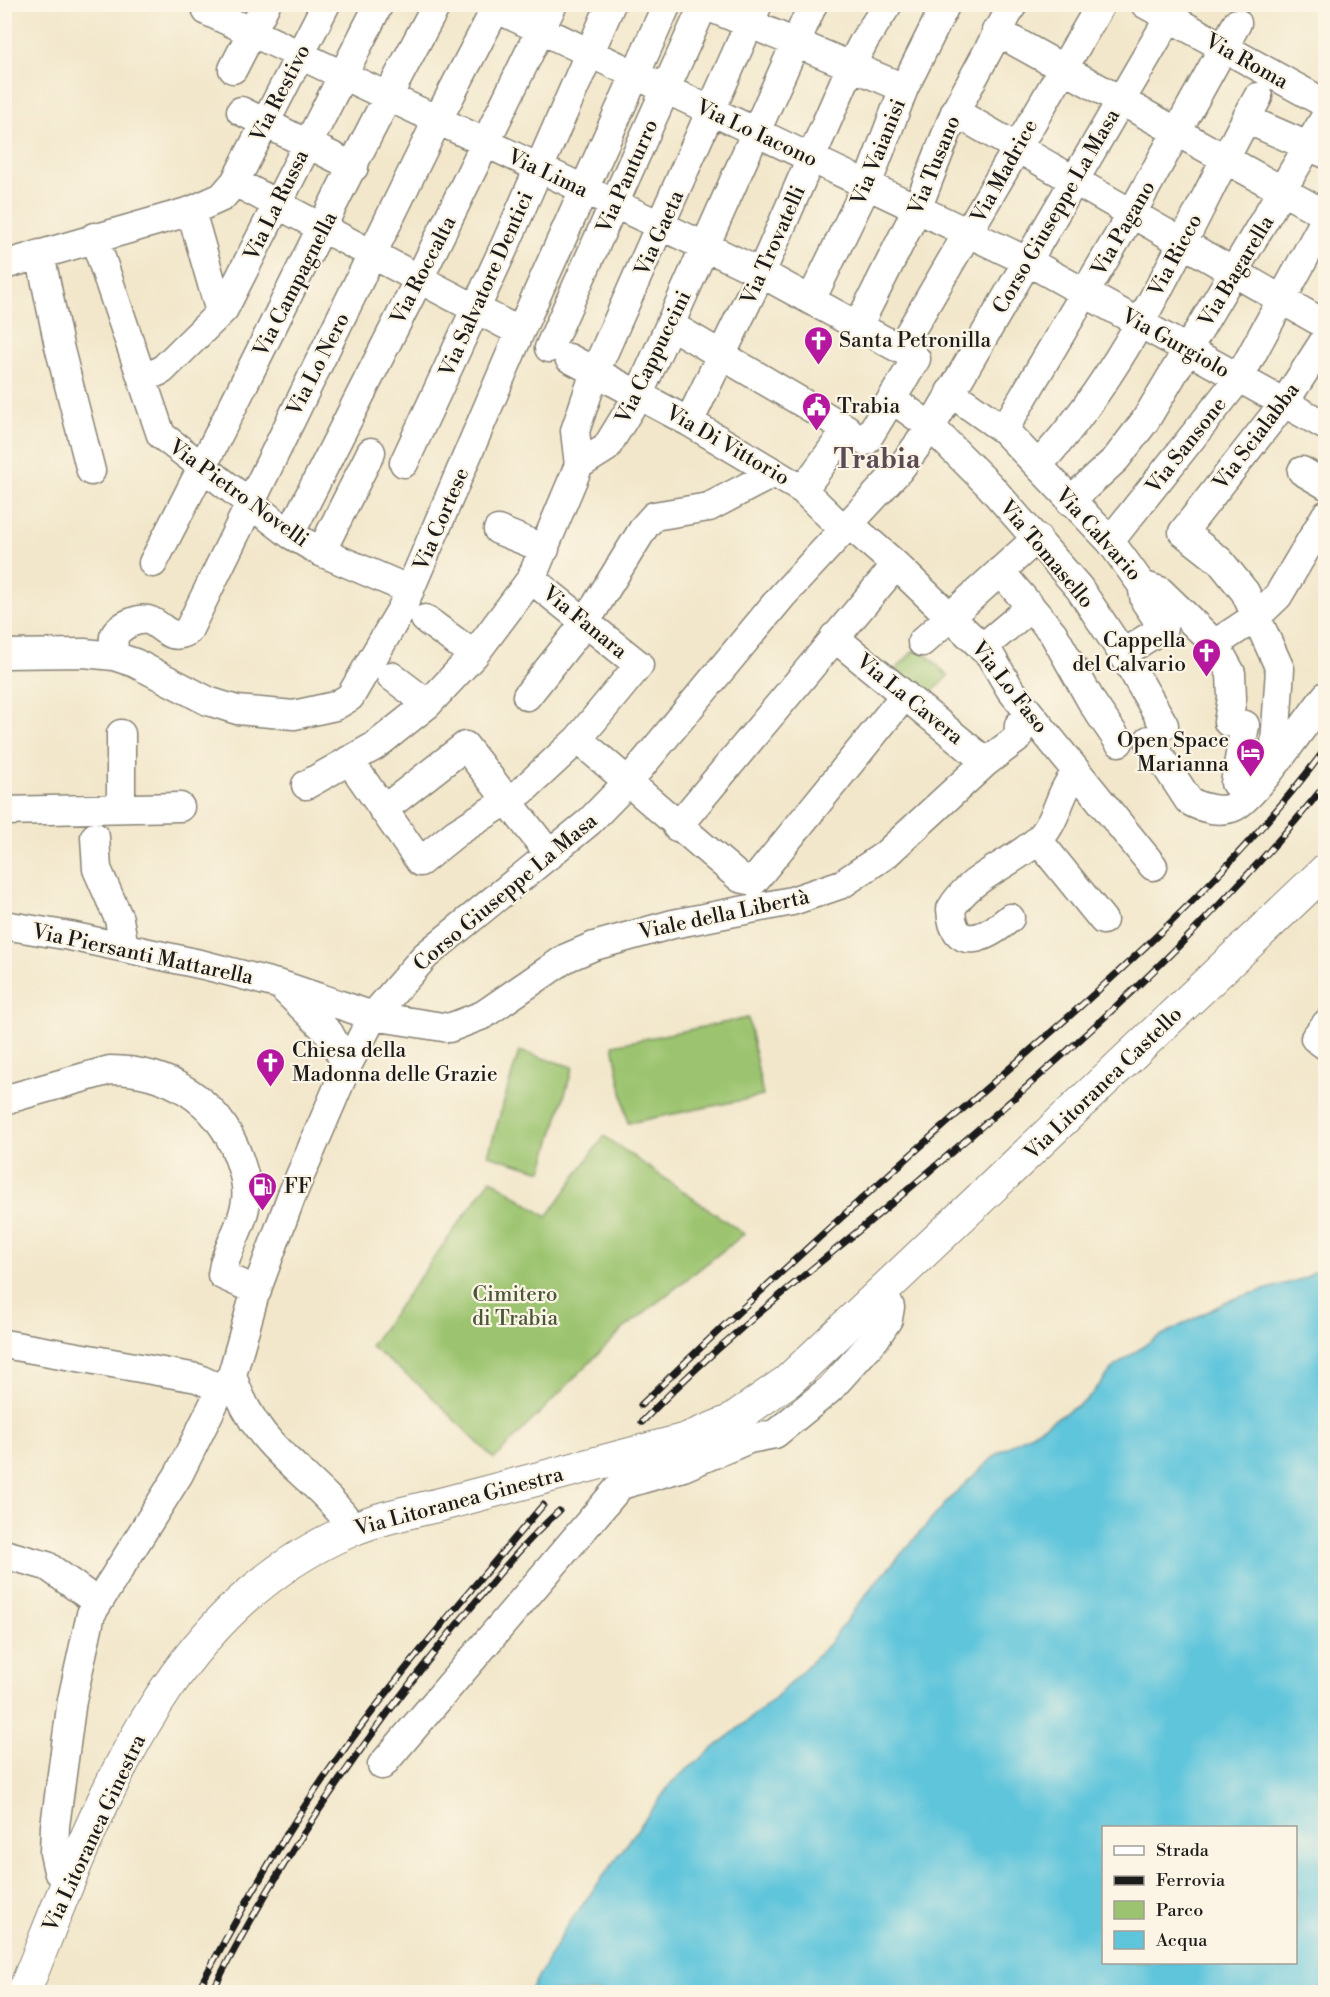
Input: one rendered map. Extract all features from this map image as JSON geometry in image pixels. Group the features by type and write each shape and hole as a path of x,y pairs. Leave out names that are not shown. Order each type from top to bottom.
{"main road":[{"name":"Via Litoranea Castello","path":"881,1295 1326,870"},
{"name":"Via Litoranea Ginestra","path":"24,1992 70,1877 120,1765 166,1686 213,1628 254,1588 295,1559 353,1528 685,1440 729,1422 788,1381 881,1295"}],"street":[{"path":"233,69 266,4"},
{"name":"Via Restivo","path":"235,182 253,117 300,55 326,4"},
{"name":"Via La Russa","path":"142,379 162,370 224,309 379,4"},
{"name":"Via Campagnella","path":"153,563 324,228 386,97 436,4"},
{"name":"Via Roccalta","path":"290,534 419,279 553,4"},
{"name":"Via Salvatore Dentici","path":"404,464 476,309 610,4"},
{"name":"Via Cortese","path":"4,654 84,653 114,656 135,663 208,701 237,710 294,715 335,706 350,697 374,660 410,590 520,332 667,4"},
{"name":"Via Cappuccini","path":"579,465 606,448 639,394 672,326 813,4"},
{"name":"Via Trovatelli","path":"689,422 761,273 851,66 865,39 888,4"},
{"name":"Via Vaianisi","path":"812,300 867,184 904,88 946,4"},
{"name":"Via Tusano","path":"858,326 917,209 955,112 996,31 1013,4"},
{"name":"Via Madrice","path":"803,490 858,436 908,351 1017,146 1101,4"},
{"path":"703,5 754,14 796,43 904,88"},
{"name":"Via Panturro","path":"559,353 614,205 703,5"},
{"name":"Via Lo Iacono","path":"493,6 1027,261"},
{"name":"Via Lo Nero","path":"114,656 114,636 123,626 141,620 150,621 170,635 181,635 188,631 493,6"},
{"name":"Via Lima","path":"209,8 341,76 761,273 908,351"},
{"name":"Via Roma","path":"1164,9 1224,49 1326,104"},
{"name":"Corso Giuseppe La Masa","path":"70,1877 58,1871 54,1853 55,1826 72,1700 91,1614 179,1474 226,1382 291,1197 347,1066 373,1016 426,956 589,822 628,782 782,596 899,470 931,427 1121,100 1164,9"},
{"name":"Via Gaeta","path":"579,465 575,431 595,372 662,227 754,14"},
{"name":"Via Pagano","path":"1004,430 1132,213 1237,23"},
{"path":"996,31 1326,217"},
{"name":"Via Ricco","path":"1038,465 1071,431 1139,323 1252,108 1317,150"},
{"path":"955,112 1326,324"},
{"name":"Via Bagarella","path":"1070,501 1116,459 1145,421 1283,191 1317,150 1326,116"},
{"path":"253,117 354,167"},
{"path":"4,265 94,237 191,211 222,197 235,182 520,332"},
{"path":"191,211 218,304 224,309"},
{"name":"Via Sansone","path":"1110,542 1239,378 1326,217"},
{"name":"Via Pietro Novelli","path":"94,237 161,435 290,534 321,552 410,590"},
{"path":"40,254 59,346 91,471"},
{"name":"Via Gurgiolo","path":"1027,261 1326,426"},
{"path":"672,326 723,354 858,436"},
{"name":"Via Scialabba","path":"1257,616 1245,592 1220,561 1183,532 1284,403 1326,338"},
{"name":"Via Di Vittorio","path":"559,353 689,422 803,490 847,527"},
{"name":"Via Calvario","path":"950,393 1004,430 1110,542 1142,585 1160,591 1215,644 1231,674 1232,698 1228,722 1245,725 1235,783"},
{"name":"Via Tomasello","path":"906,409 931,427 1037,538 1079,588 1121,658 1190,801 1199,807 1221,810 1234,807 1244,800 1326,696"},
{"path":"321,552 371,452"},
{"path":"306,785 375,746 428,704 474,655 531,579 546,549 579,465"},
{"path":"527,696 585,623 645,526 654,516 709,507 774,473"},
{"name":"Via Lo Faso","path":"847,527 896,565 982,648 1030,727 1077,773 1153,866"},
{"path":"498,530 546,549"},
{"path":"1215,644 1257,616 1278,596 1322,530"},
{"path":"922,642 949,614 1037,538"},
{"path":"677,827 896,565"},
{"path":"1000,570 1053,633 1093,704 1119,742"},
{"name":"Via Fanara","path":"531,579 639,665 578,739"},
{"path":"1121,658 1162,628 1145,602 1142,585"},
{"path":"982,648 1031,607"},
{"path":"1257,616 1280,669 1275,745 1283,751"},
{"path":"425,619 474,655"},
{"name":"Via La Cavera","path":"834,637 986,762"},
{"path":"391,676 428,704"},
{"path":"349,760 420,862 456,833 522,791 578,739 677,827 740,878 754,881 905,695"},
{"name":"Viale della Libertà","path":"281,985 373,1016 450,1028 483,1015 566,958 594,946 674,924 792,901 842,884 910,834 986,762 1030,727"},
{"path":"121,734 121,808"},
{"path":"383,810 465,746 550,855"},
{"path":"1010,918 993,933 975,939 962,937 956,931 951,909 960,893 1038,840 1056,816 1066,783 1077,773"},
{"path":"4,811 180,807"},
{"path":"95,837 97,869 119,919 124,947"},
{"path":"1038,840 1103,920"},
{"name":"Via Piersanti Mattarella","path":"4,925 124,947 281,985"},
{"path":"281,985 329,1033 347,1066"},
{"path":"1326,1024 1315,1038 1326,1046"},
{"path":"4,1100 110,1070 128,1070 171,1081 204,1102 218,1117 228,1134 245,1182 243,1214 222,1275 257,1291"},
{"path":"382,1765 621,1485 683,1467 749,1439 775,1434 830,1389 875,1339 888,1319 890,1307 881,1295"},
{"path":"4,1344 226,1382 269,1445 340,1510 353,1528"},
{"path":"4,1554 47,1566 97,1602"}],"green space":[{"path":"918,646 948,676 927,697 896,669"},
{"path":"748,1018 763,1096 628,1123 613,1045"},
{"path":"519,1051 573,1067 542,1171 488,1155"},
{"name":"Cimitero di Trabia","path":"604,1136 744,1234 621,1331 494,1459 424,1389 370,1346 491,1179 547,1217"}],"water":[{"path":"1325,1264 1325,1992 530,1992 565,1929 672,1782 773,1700 828,1645 872,1587 955,1493 998,1453 1087,1400 1114,1367 1151,1341 1230,1300 1305,1278"}],"railway":[{"path":"641,1405 837,1221 1055,1029 1198,896 1286,799 1326,748"},
{"path":"642,1422 737,1332 960,1145 1124,999 1229,895 1326,784"},
{"path":"197,1992 272,1859 326,1774 416,1656 543,1505"},
{"path":"212,1992 264,1898 321,1806 352,1762 416,1675 476,1602 516,1555 559,1511"}],"place":[{"name":"Santa Petronilla","path":"818,366"},
{"name":"Trabia","path":"816,432"},
{"name":"Cappella del Calvario","path":"1207,678"},
{"name":"Open Space Marianna","path":"1250,778"},
{"name":"Chiesa della Madonna delle Grazie","path":"271,1088"},
{"name":"FF","path":"263,1212"}],"district":[{"name":"Trabia","path":"877,459"}]}
